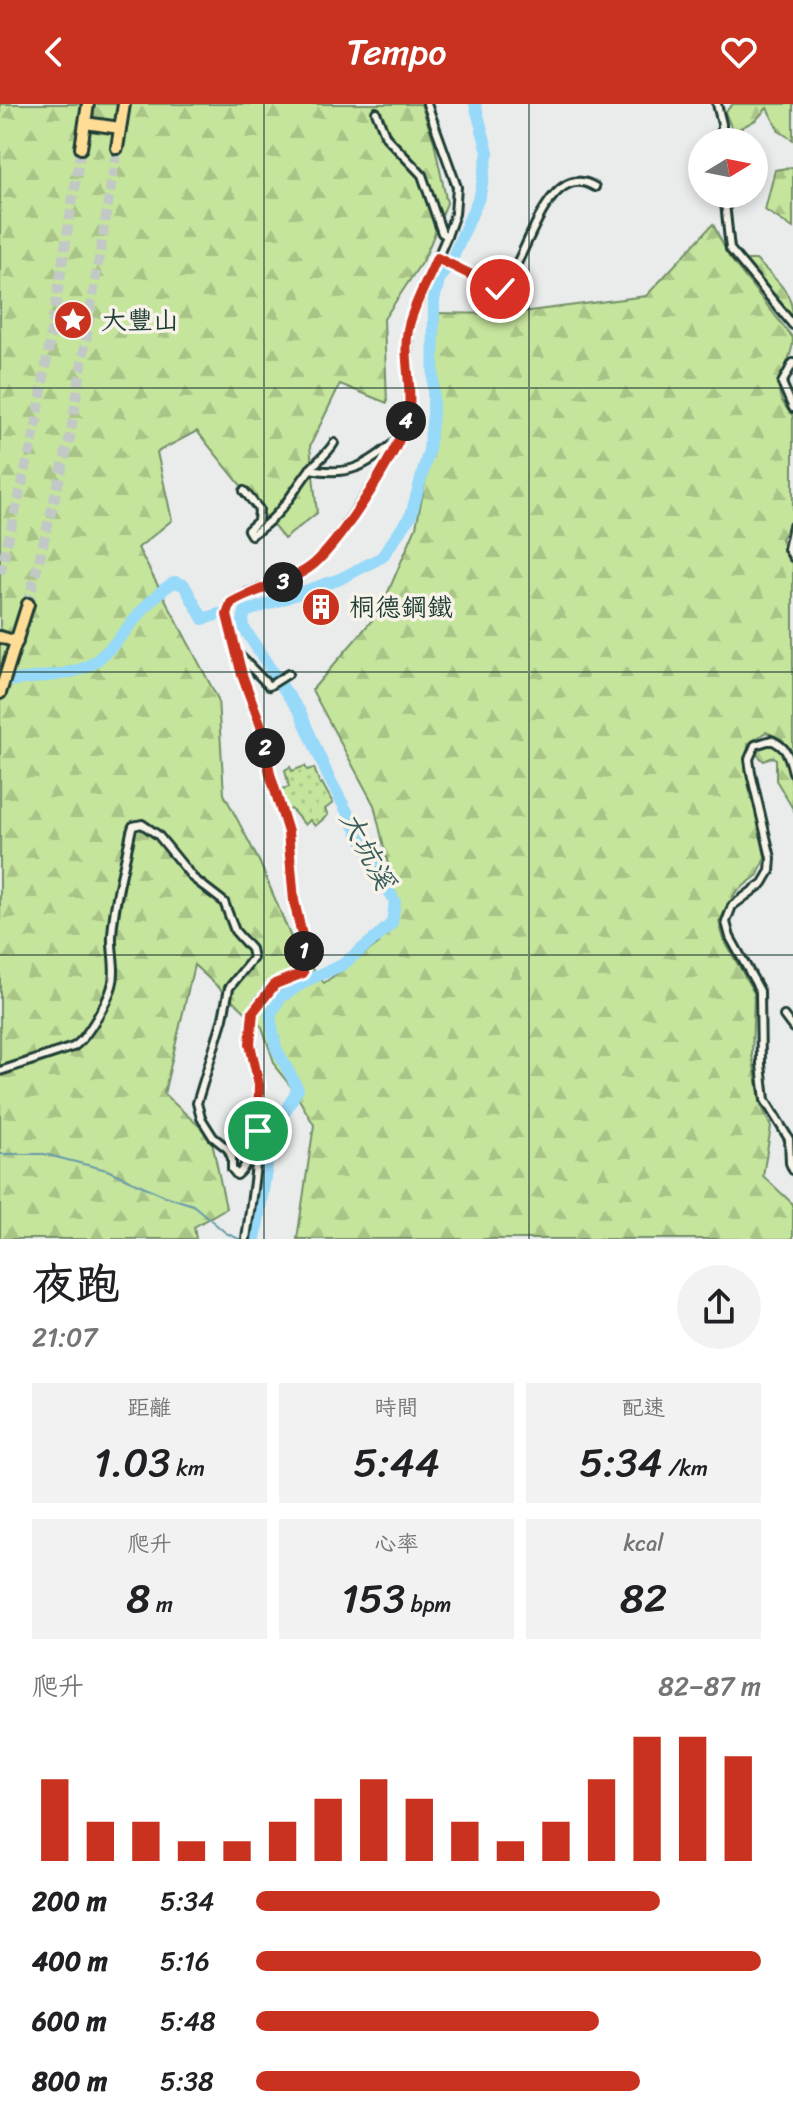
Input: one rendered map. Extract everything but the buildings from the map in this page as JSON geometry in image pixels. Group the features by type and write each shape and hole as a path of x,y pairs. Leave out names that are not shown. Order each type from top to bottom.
{"highway":[{"path":"81,148 88,104"},
{"path":"117,148 124,104"},
{"path":"85,123 120,128"},
{"path":"0,693 28,604"},
{"path":"0,637 17,642"}],"street":[{"path":"246,1238 258,1131 259,1085 250,1044 253,1012 275,984 303,973 305,960 294,901 288,832 270,774 261,726 227,615 231,603 247,593 291,579 312,566 330,548 401,438 409,406 408,326 440,259 455,214 457,187 427,104"},
{"path":"717,104 722,128"},
{"path":"376,112 386,137 422,175 442,233 447,236"},
{"path":"440,259 500,289 504,288 543,207 565,186 583,183 595,187"},
{"path":"726,208 730,249 793,325"},
{"path":"793,363 782,383 793,408"},
{"path":"310,469 334,473 362,467 401,438"},
{"path":"244,491 259,509 258,521 248,530 251,535 273,520 310,469 334,443"},
{"path":"793,526 788,549 793,557"},
{"path":"237,652 269,686 288,674"},
{"path":"793,772 787,751 780,744 771,740 755,745 749,759 771,858 770,871 763,883 732,906 726,922 730,937 760,991 765,1100 789,1139 793,1170"},
{"path":"0,1071 73,1047 82,1043 91,1031 112,989 112,935 120,884 133,826 142,824 158,835 193,878 224,902 235,931 251,949 253,958 229,988 197,1103 201,1118 213,1137 228,1149 232,1169 237,1175 246,1164 251,1138 258,1131"},
{"path":"784,1016 793,1028"}],"green space":[{"path":"0,104 421,104 434,142 447,203 425,257 384,319 387,403 340,384 310,446 317,513 284,539 197,431 157,452 172,520 138,548 218,699 224,794 260,863 294,945 324,983 379,943 397,902 374,805 312,690 380,611 416,527 428,468 433,378 431,313 506,314 646,296 713,224 729,257 793,338 779,385 784,404 793,416 793,519 781,539 788,560 793,564 793,754 782,739 766,732 748,744 749,777 765,857 758,875 736,892 719,922 724,940 754,993 752,1055 761,1105 771,1127 763,1176 793,1204 793,1239 297,1239 314,1125 293,1089 276,1068 262,1027 194,965 164,1094 211,1137 226,1208 194,1227 196,1239 0,1239"},
{"path":"733,104 793,104 793,140 779,131 767,108 756,120 741,128 731,128 725,112"},
{"path":"793,167 793,228 765,210 768,208 775,170"},
{"path":"746,260 756,260 786,292 793,317"},
{"path":"766,742 775,746 786,760 793,809 776,780 776,759 773,757 764,761 756,754 758,747"},
{"path":"305,766 307,770 314,768 333,803 325,809 328,815 315,826 310,820 305,825 291,809 287,811 279,790 289,787 285,770"}],"waterway":[{"name":"大坑溪","path":"275,676 242,625 245,612 340,579 382,557 411,515 429,450 433,414 434,300 439,280 453,257 480,195 488,152 475,104"},
{"path":"9,681 63,674 90,665 112,646 153,598 175,582 184,585 203,619 219,614"},
{"name":"大坑溪","path":"255,1239 272,1134 298,1089 276,1048 270,1015 281,997 308,980 342,965 377,937 392,923 395,902 328,776 300,712 281,685"},
{"path":"0,1154 44,1154 107,1170 193,1205 226,1233 239,1239"}],"tunnel":[{"path":"0,573 36,427 81,148"},
{"path":"28,604 70,437 117,148"}],"place":[{"name":"大豐山","path":"73,320"},
{"name":"桐德鋼鐵","path":"321,607"}],"route":[{"path":"258,1131 259,1085 250,1044 253,1012 275,984 303,973 305,960 294,901 288,832 270,774 261,726 242,675 227,615 231,603 247,593 291,579 312,566 330,548 389,461 401,438 409,406 408,326 437,258 500,289"}]}
